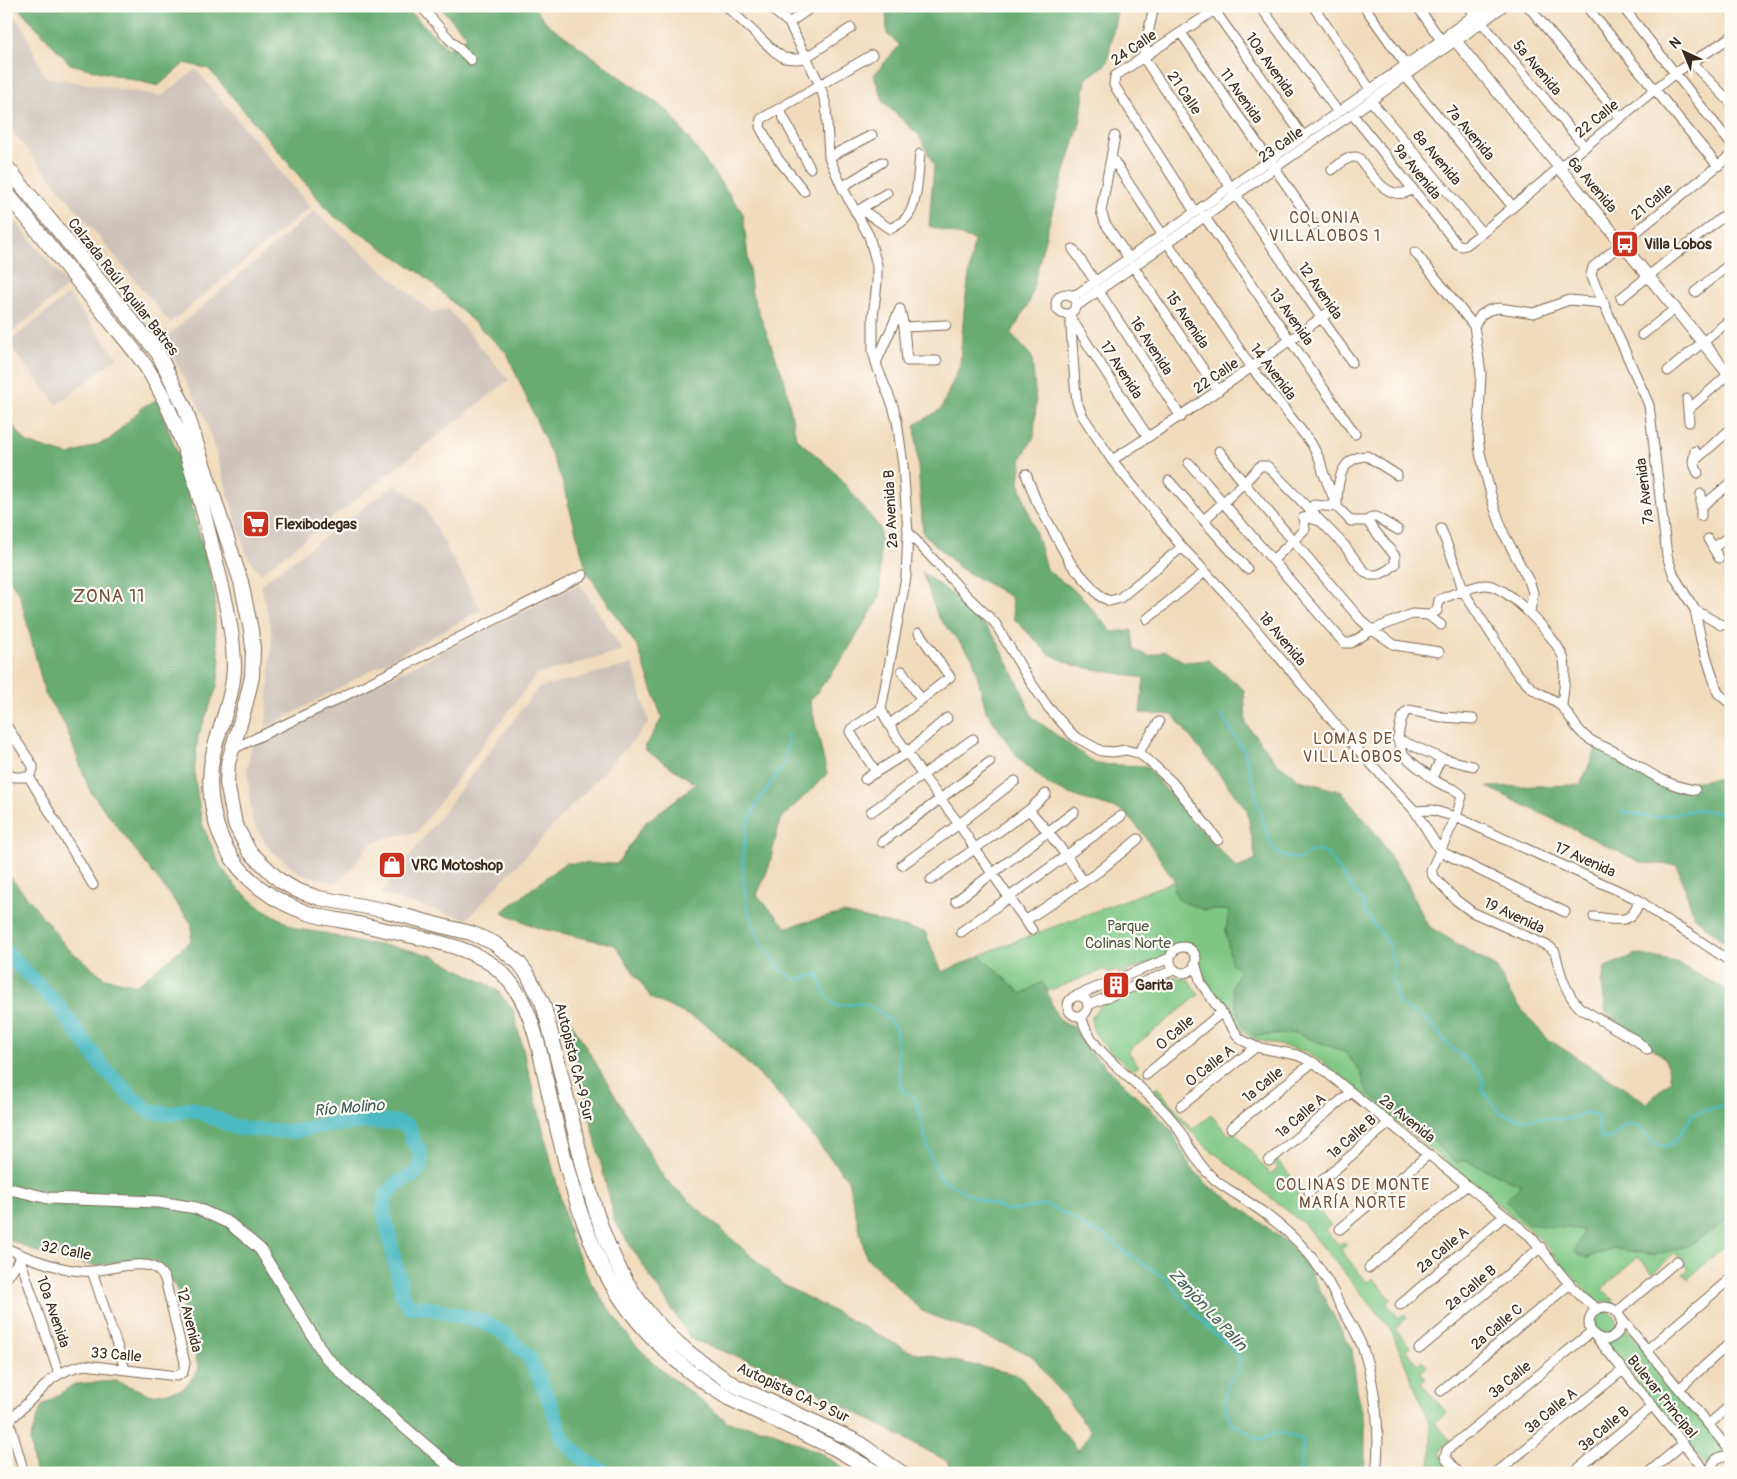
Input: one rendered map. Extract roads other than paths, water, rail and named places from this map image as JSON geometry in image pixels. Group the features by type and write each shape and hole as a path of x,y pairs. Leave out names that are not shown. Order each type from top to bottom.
{"highway":[{"name":"Calzada Raúl Aguilar Batres","path":"6,166 158,353 185,408 241,582"},
{"name":"Calzada Raúl Aguilar Batres","path":"6,192 148,370 182,440 207,523 221,583"},
{"path":"221,583 241,582"},
{"name":"Autopista CA-9 Sur","path":"241,582 251,630 252,676 228,763 227,784 235,824 249,852 279,880 296,890 319,898 383,910 471,934 494,943 512,956 524,969 543,1004 597,1219 616,1260 646,1310 684,1350 736,1386 856,1441 902,1473"},
{"name":"Autopista CA-9 Sur","path":"221,583 230,627 234,671 230,698 212,755 210,775 212,803 226,847 241,870 258,887 276,899 309,913 434,941 485,960 501,972 515,987 529,1015 584,1226 603,1268 635,1318 675,1360 712,1388 728,1398 834,1448 877,1473"}],"main road":[{"name":"23 Calle","path":"1448,38 1474,15 1488,6"},
{"name":"23 Calle","path":"1474,15 1502,6"},
{"name":"6a Avenida","path":"1448,38 1730,374"},
{"path":"6,1188 48,1198 159,1202 196,1208 229,1223 260,1249 326,1356 350,1381 458,1473"}],"street":[{"path":"421,6 450,40 471,60"},
{"path":"726,6 784,58 796,60 806,58 850,28"},
{"path":"768,6 788,23 797,36 806,58"},
{"path":"788,23 813,6"},
{"path":"1143,57 1154,6"},
{"path":"1260,6 1338,112"},
{"path":"1313,6 1370,89"},
{"path":"1364,6 1406,65"},
{"name":"6a Avenida","path":"1417,6 1448,38"},
{"path":"1528,6 1621,118"},
{"path":"1586,6 1654,91 1718,166"},
{"path":"1622,6 1731,144"},
{"name":"24 Calle","path":"1195,212 1114,85 1113,80 1115,76 1218,8"},
{"name":"10a Avenida","path":"1218,8 1303,136"},
{"name":"5a Avenida","path":"1474,15 1584,147"},
{"name":"11 Avenida","path":"1181,33 1314,225"},
{"name":"22 Calle","path":"1462,246 1482,233 1675,73 1731,37"},
{"name":"23 Calle","path":"1072,313 1096,286 1128,257 1204,216 1269,160 1370,89 1448,38"},
{"name":"23 Calle","path":"1071,296 1096,286 1133,266 1195,212 1274,168 1405,76 1448,38"},
{"path":"804,191 778,159 760,127 761,119 872,55"},
{"name":"21 Calle","path":"1143,57 1233,191"},
{"name":"2a Avenida B","path":"806,58 820,85 826,104 829,157 842,187 858,210 878,265 872,339 876,363 897,421 903,465 908,532 906,577 881,709"},
{"path":"1691,62 1731,102"},
{"name":"7a Avenida","path":"1405,76 1513,207"},
{"name":"8a Avenida","path":"1371,101 1482,233"},
{"path":"779,109 810,168"},
{"name":"9a Avenida","path":"1352,114 1458,244 1462,246"},
{"path":"829,157 872,135"},
{"path":"1115,136 1101,211 1104,223 1128,257"},
{"path":"887,193 858,210 890,229 907,218 911,212 915,198 920,154"},
{"name":"21 Calle","path":"1590,271 1731,155"},
{"path":"1332,170 1354,156 1359,158 1384,189 1403,194 1413,189"},
{"name":"14 Avenida","path":"1112,158 1252,368 1311,444 1320,460 1337,507 1351,521 1367,521"},
{"path":"842,187 882,162"},
{"name":"12 Avenida","path":"1233,191 1352,362"},
{"path":"1621,298 1731,210"},
{"name":"13 Avenida","path":"1204,216 1355,434"},
{"name":"16 Avenida","path":"1073,249 1181,417"},
{"path":"1415,252 1474,326 1481,373 1478,436 1480,453 1494,506 1504,534 1530,582 1533,594 1530,612"},
{"path":"1695,292 1731,263"},
{"name":"15 Avenida","path":"1133,266 1218,391"},
{"name":"7a Avenida","path":"1590,271 1649,405 1666,556 1674,576 1695,610 1701,640 1718,693 1731,704"},
{"path":"1067,294 1071,296 1075,300 1072,313 1065,314 1060,312 1056,308 1056,303 1060,296 1067,294"},
{"path":"1474,326 1481,315 1489,310 1499,308 1534,313 1569,300 1604,303"},
{"path":"876,363 900,309 904,327 907,361 937,361"},
{"path":"1642,335 1675,309"},
{"name":"22 Calle","path":"1112,460 1181,417 1332,310"},
{"name":"17 Avenida","path":"1072,313 1148,437"},
{"name":"18 Avenida","path":"1072,313 1078,402 1082,415 1112,460 1182,547 1227,595 1347,738 1415,810 1440,851"},
{"path":"1668,371 1731,319"},
{"path":"904,327 946,325"},
{"path":"1688,410 1730,374"},
{"path":"1687,398 1689,422"},
{"path":"1694,462 1731,429"},
{"path":"1219,451 1360,619 1372,630 1395,645 1439,652"},
{"path":"1695,451 1694,462 1698,473"},
{"path":"1319,521 1313,511 1314,506 1337,507 1337,493 1342,473 1345,466 1354,458 1367,456 1397,475"},
{"path":"1190,463 1344,643 1350,643 1372,630 1412,614 1428,615 1437,611 1439,600 1487,585 1501,590 1530,612 1563,658 1565,668 1562,706"},
{"path":"1204,520 1260,466 1267,466 1344,545 1363,570 1370,575 1378,575 1388,570 1395,564 1395,556 1367,521 1372,517 1376,517 1398,530"},
{"path":"1026,474 1035,498 1062,551 1071,564 1101,597 1110,600 1120,598 1182,547"},
{"path":"1169,481 1247,569"},
{"path":"1701,494 1701,512 1731,483"},
{"path":"1273,560 1305,529 1303,518 1307,517 1319,521"},
{"path":"1441,529 1463,591 1516,671 1534,690 1562,706 1586,737 1619,754 1656,778 1682,788 1695,790"},
{"path":"908,532 966,595 995,623 1047,706 1074,736 1101,751 1126,750 1148,760 1172,782 1218,840"},
{"path":"1714,548 1731,535"},
{"path":"1708,539 1719,558"},
{"path":"1147,619 1205,572"},
{"path":"233,749 330,703 583,575"},
{"path":"1695,610 1721,625 1731,624"},
{"path":"1428,615 1441,625"},
{"path":"889,725 950,678 919,632"},
{"path":"6,661 6,672"},
{"path":"902,671 921,699"},
{"path":"876,772 850,732 851,729 881,709 889,725 923,776 960,824 992,875 1032,930"},
{"path":"1473,719 1442,717 1409,710 1404,714 1397,740 1402,753 1440,784 1460,792 1462,796 1456,817 1440,851 1565,912"},
{"path":"865,779 908,752 947,718"},
{"path":"1138,754 1159,722"},
{"path":"6,725 33,766 29,777"},
{"path":"871,812 972,739"},
{"path":"1397,740 1441,758 1473,766"},
{"path":"1432,778 1441,758"},
{"path":"882,842 990,762"},
{"path":"6,773 14,777 29,777"},
{"path":"29,777 93,885"},
{"path":"902,865 960,824 1015,781"},
{"path":"931,880 1029,810 1046,794"},
{"path":"1029,810 1049,832 1083,881"},
{"name":"17 Avenida","path":"1415,810 1432,810 1456,817 1639,900 1661,917 1731,962"},
{"path":"956,901 1074,812"},
{"path":"961,932 979,917 1009,898 1121,816"},
{"path":"1025,921 1083,881 1138,839"},
{"name":"19 Avenida","path":"1440,851 1431,871 1433,876 1456,900 1472,912 1550,948 1554,952 1567,992 1573,1001 1580,1008 1636,1041 1647,1050"},
{"path":"1594,917 1626,919 1637,910 1639,900"},
{"path":"1082,1016 1072,1015 1068,1009 1068,1002 1073,997 1170,958 1177,949 1185,948 1194,955 1195,963 1191,970 1179,971 1088,1005"},
{"path":"1170,958 1170,963 1179,971"},
{"name":"2a Avenida","path":"1195,963 1201,983 1240,1038 1256,1048 1297,1055 1313,1062 1390,1122 1541,1247 1594,1312"},
{"name":"2a Avenida","path":"1179,971 1201,983"},
{"path":"1105,983 1111,995"},
{"path":"1073,997 1082,997 1088,1005 1087,1011 1082,1016"},
{"name":"0 Calle","path":"1146,1075 1221,1013"},
{"path":"1082,1016 1087,1034 1175,1124 1201,1166 1222,1186 1280,1226 1314,1259 1328,1281 1362,1347 1367,1362 1374,1394 1376,1416 1378,1458 1376,1473"},
{"name":"0 Calle A","path":"1181,1106 1256,1048"},
{"name":"1a Calle","path":"1231,1128 1313,1062"},
{"name":"1a Calle A","path":"1269,1161 1351,1092"},
{"name":"1a Calle B","path":"1309,1192 1390,1122"},
{"path":"1340,1229 1429,1154"},
{"path":"1368,1268 1467,1185"},
{"name":"2a Calle A","path":"1400,1304 1504,1216"},
{"name":"2a Calle B","path":"1419,1349 1541,1247"},
{"path":"6,1248 21,1257"},
{"name":"10a Avenida","path":"21,1257 59,1374"},
{"name":"32 Calle","path":"6,1279 21,1257 72,1270 92,1271 142,1264 153,1267 161,1272"},
{"path":"1618,1314 1677,1261"},
{"path":"92,1271 125,1368"},
{"name":"12 Avenida","path":"161,1272 165,1279 186,1362 186,1367 180,1375"},
{"path":"1648,1349 1731,1278"},
{"name":"2a Calle C","path":"1441,1391 1570,1284"},
{"path":"1609,1308 1618,1314 1621,1327 1616,1336 1606,1340 1594,1335 1589,1324 1594,1312 1609,1308"},
{"name":"Bulevar Principal","path":"1618,1314 1731,1452"},
{"name":"Bulevar Principal","path":"1594,1335 1709,1473"},
{"name":"3a Calle","path":"1459,1473 1446,1457 1447,1450 1594,1335"},
{"path":"1680,1388 1731,1342"},
{"name":"33 Calle","path":"10,1420 59,1374 85,1365 180,1375"},
{"name":"3a Calle A","path":"1496,1473 1623,1370"},
{"path":"1709,1424 1731,1405"},
{"name":"3a Calle B","path":"1573,1473 1653,1406"},
{"path":"6,1410 24,1473"},
{"path":"1648,1473 1683,1444"},
{"path":"1709,1473 1715,1460 1723,1456 1731,1456"}],"waterway":[{"path":"1221,715 1244,751 1272,848 1285,857 1299,859 1314,850 1326,853 1364,904 1365,912 1389,944 1394,966 1392,982 1399,1004 1429,1021 1444,1040 1480,1073 1484,1083 1481,1088 1501,1113 1522,1120 1538,1118 1570,1119 1586,1112 1597,1117 1601,1139 1612,1137 1627,1124 1638,1126 1656,1145 1669,1146 1682,1132 1693,1114 1731,1103"},
{"name":"Zanjón La Palín","path":"788,735 785,763 756,805 746,829 743,878 747,908 761,943 781,970 796,980 818,974 825,994 836,1006 863,1003 882,1013 896,1029 901,1089 916,1099 931,1161 941,1179 974,1197 1006,1210 1018,1210 1045,1205 1067,1215 1089,1230 1102,1233 1124,1251 1165,1278 1212,1332 1229,1345 1241,1360 1236,1374 1227,1383 1224,1403 1231,1422 1260,1440 1278,1432 1303,1440 1300,1469 1296,1473"},
{"path":"1621,811 1654,818 1694,810 1731,813"},
{"name":"Río Molino","path":"6,952 56,1003 102,1066 132,1097 149,1111 172,1114 191,1108 237,1128 292,1132 319,1126 362,1122 397,1122 409,1127 412,1140 420,1151 421,1168 415,1174 396,1184 385,1198 384,1213 403,1298 412,1308 426,1307 484,1322 504,1333 529,1357 549,1400 564,1441 588,1463 606,1473"}],"place":[{"name":"Villa Lobos","path":"1625,244"},
{"name":"Flexibodegas","path":"256,524"},
{"name":"VRC Motoshop","path":"392,865"},
{"name":"Garita","path":"1116,985"}],"district":[{"name":"COLONIA VILLALOBOS 1","path":"1325,227"},
{"name":"ZONA 11","path":"109,596"},
{"name":"LOMAS DE VILLALOBOS","path":"1353,748"},
{"name":"COLINAS DE MONTE MARÍA NORTE","path":"1353,1194"}],"park label":[{"name":"Parque Colinas Norte","path":"1128,934"}]}
